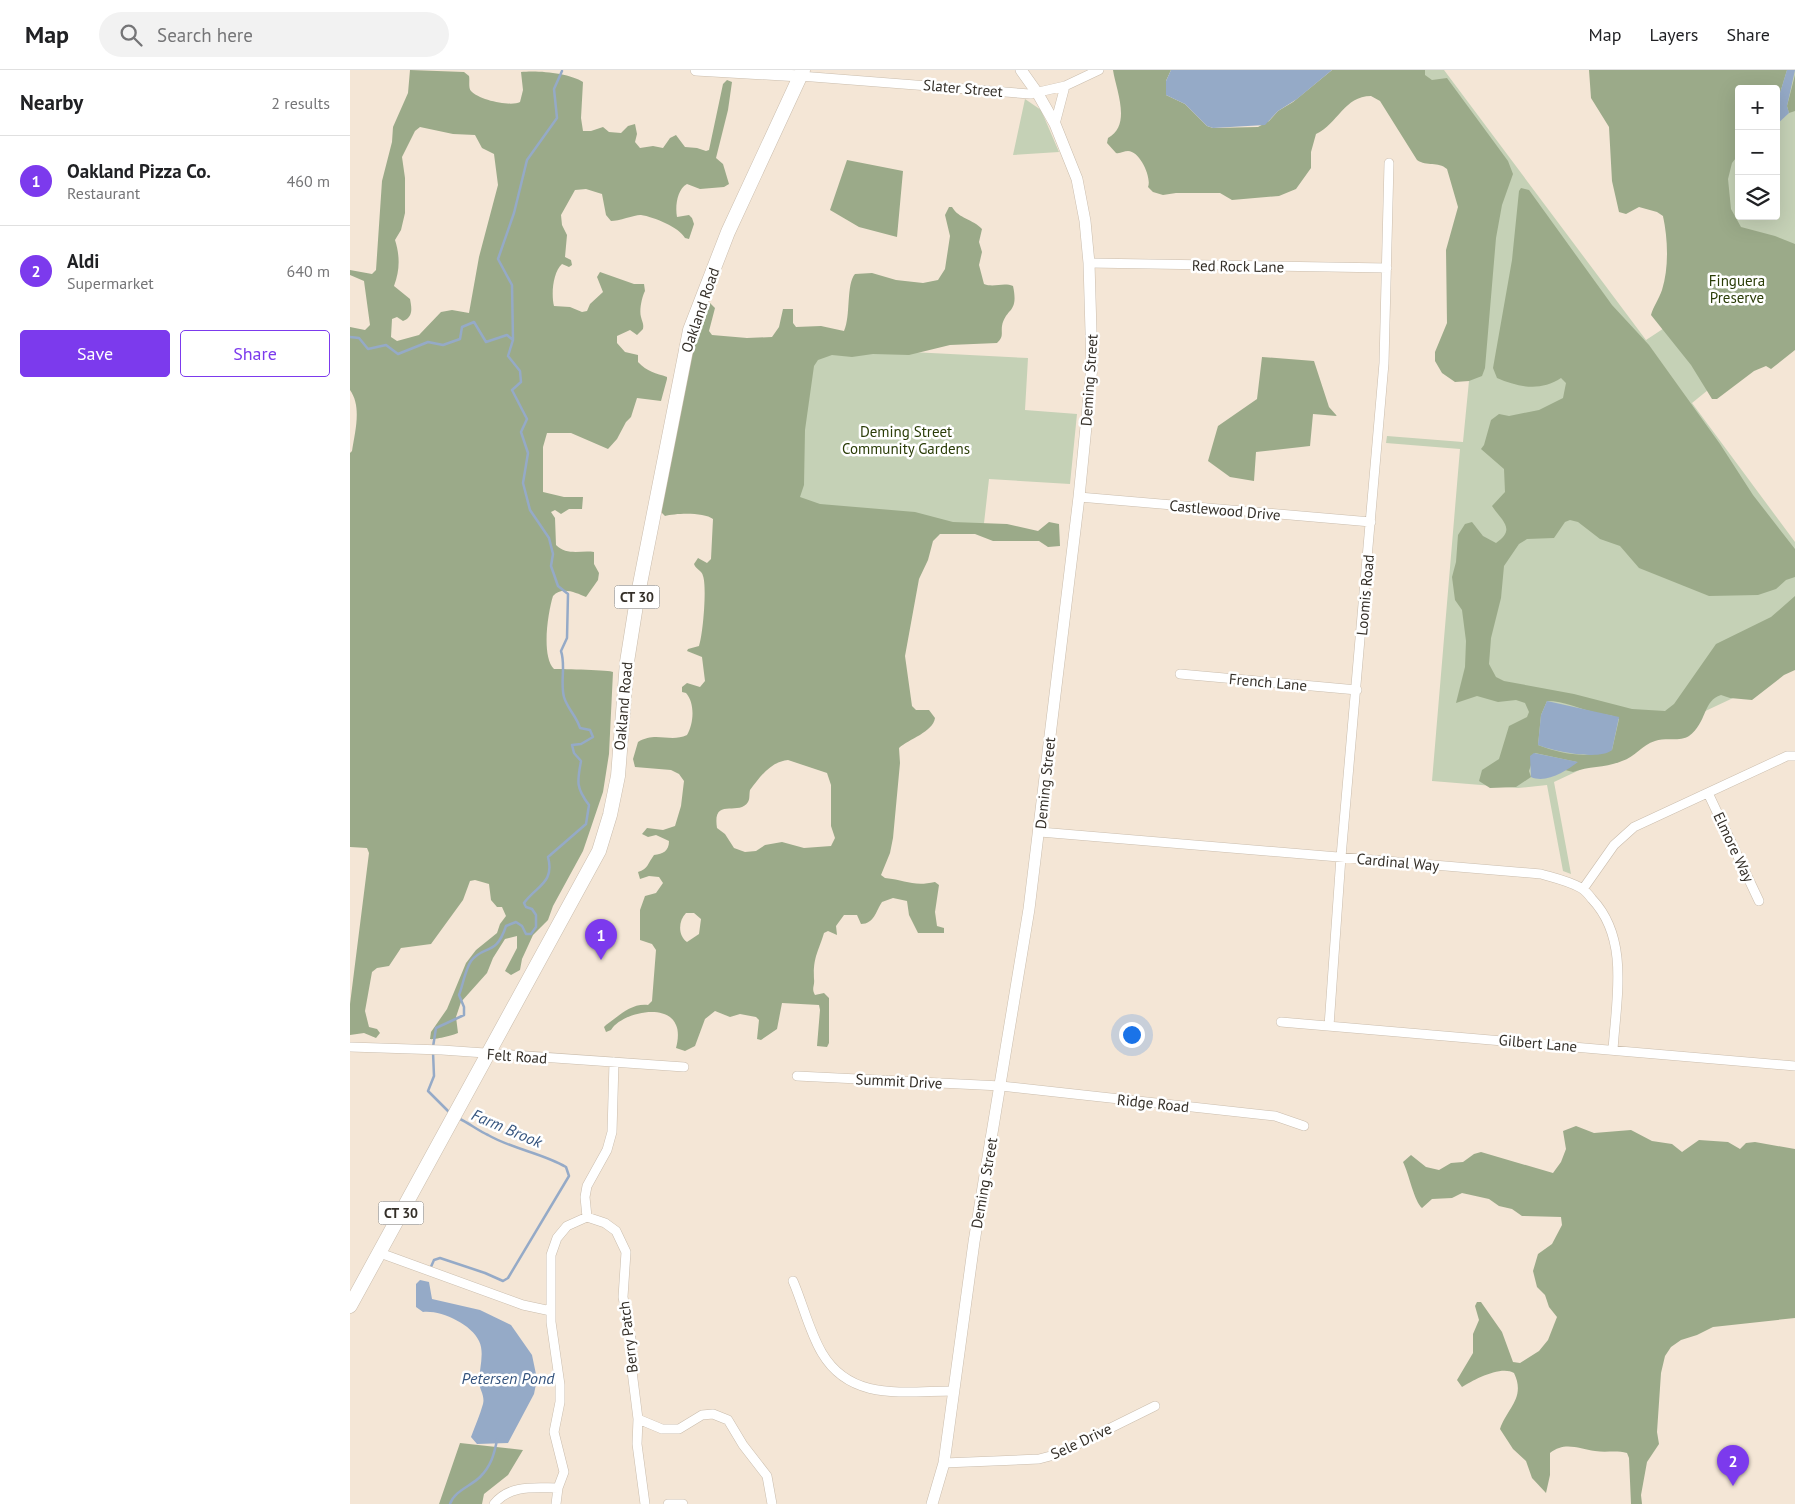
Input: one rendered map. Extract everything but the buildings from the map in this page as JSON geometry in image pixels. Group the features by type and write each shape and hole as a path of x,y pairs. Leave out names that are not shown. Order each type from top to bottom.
{"main road":[{"name":"Oakland Road","path":"350,1306 584,882 599,851 610,815 618,776 627,662 637,599 690,330 728,232 802,73"}],"street":[{"path":"696,70 802,73"},
{"name":"Deming Street","path":"932,1504 944,1463 974,1242 1040,832 1079,497 1092,366 1089,263 1085,221 1077,179 1055,124 1038,94 1021,70"},
{"name":"Slater Street","path":"802,73 1038,94 1065,86 1099,70"},
{"path":"1055,124 1065,86"},
{"name":"Loomis Road","path":"1329,1026 1341,857 1384,362 1389,163"},
{"name":"Red Rock Lane","path":"1089,263 1387,268"},
{"name":"Castlewood Drive","path":"1079,497 1371,522"},
{"name":"French Lane","path":"1180,674 1357,690"},
{"path":"1583,889 1614,844 1634,827 1787,756 1795,756"},
{"name":"Elmore Way","path":"1708,793 1760,901"},
{"name":"Cardinal Way","path":"1040,832 1542,874 1583,889 1598,905 1607,920 1618,954 1613,1050"},
{"name":"Gilbert Lane","path":"1281,1022 1795,1066"},
{"name":"Felt Road","path":"350,1047 442,1050 684,1067"},
{"path":"556,1504 558,1488 564,1472 554,1432 560,1402 560,1385 551,1311 551,1255 557,1238 567,1226 587,1217 585,1198 587,1186 607,1150 612,1132 614,1062"},
{"name":"Summit Drive","path":"797,1076 1000,1086"},
{"name":"Ridge Road","path":"1000,1086 1275,1116 1304,1126"},
{"name":"Berry Patch","path":"587,1217 597,1219 616,1231 626,1252 623,1297 632,1344 632,1371 638,1419 637,1444 645,1504"},
{"path":"380,1253 523,1305 551,1311"},
{"path":"793,1281 821,1352 838,1374 856,1385 879,1391 953,1391"},
{"name":"Sele Drive","path":"944,1463 1039,1459 1058,1454 1155,1406"},
{"path":"638,1419 662,1429 679,1429 702,1415 713,1414 728,1420 743,1445 767,1476 772,1504"},
{"path":"494,1504 503,1494 512,1490 558,1488"},
{"path":"668,1504 682,1504"}],"green space":[{"path":"410,70 464,72 469,76 470,90 475,94 495,102 510,104 520,102 523,90 521,72 536,71 562,74 583,82 581,118 583,131 591,131 603,127 609,132 621,133 628,126 635,124 637,134 635,142 640,148 653,146 663,148 670,138 676,135 685,147 706,151 709,150 723,84 727,80 732,82 728,110 716,158 723,164 729,184 724,187 700,189 687,184 681,190 676,208 677,217 689,215 692,218 694,224 689,239 685,238 672,226 646,216 639,215 611,221 606,215 602,194 586,189 575,190 561,215 562,225 567,235 565,257 571,260 572,265 569,267 562,264 557,272 553,290 554,306 570,307 582,312 587,311 590,304 603,292 597,277 600,272 634,284 644,284 645,291 640,311 643,329 637,335 630,330 617,336 617,343 625,352 638,355 638,362 645,368 667,377 661,401 637,398 631,417 608,449 571,433 547,433 543,447 543,492 564,497 583,497 582,509 569,509 561,514 555,510 551,512 555,518 556,545 569,552 594,552 594,564 599,573 598,580 586,597 574,592 565,591 561,591 553,596 547,634 548,654 554,669 613,672 609,754 603,792 583,851 553,906 548,920 533,935 522,959 520,970 511,975 505,971 517,948 517,936 505,939 493,958 487,973 461,1002 456,1017 458,1033 432,1039 430,1039 431,1032 447,1009 466,963 476,950 497,933 500,924 506,916 502,907 497,907 491,900 489,884 475,880 470,881 463,900 431,944 401,948 389,966 377,968 372,972 365,1011 369,1027 377,1029 380,1033 376,1038 364,1033 350,1035 350,1004 369,853 367,848 350,847 350,453 355,435 357,411 354,397 350,390 350,327 365,330 370,325 364,281 350,275 350,270 372,274 376,270 382,181 392,142 393,127 408,93","holes":["420,127 453,134 475,135 482,148 494,154 498,185 479,257 469,313 452,310 441,312 419,335 397,341 391,337 392,319 397,317 403,321 409,317 411,309 410,299 394,286 399,263 395,240 401,230 405,213 405,178 402,157 415,131"]},
{"path":"1113,70 1171,70 1166,81 1166,95 1185,104 1207,126 1213,128 1258,127 1269,121 1278,111 1293,102 1332,70 1425,70 1425,75 1432,80 1447,78 1508,161 1513,174 1502,205 1496,238 1485,368 1482,376 1469,381 1455,382 1442,373 1435,361 1435,352 1447,323 1446,250 1458,207 1447,169 1440,165 1417,160 1380,101 1371,96 1362,97 1354,101 1330,124 1316,134 1311,152 1311,168 1296,189 1279,196 1232,200 1220,193 1176,193 1163,195 1153,192 1148,187 1147,172 1137,155 1128,151 1116,153 1107,143 1108,138 1119,125 1121,116 1121,107"},
{"path":"1380,70 1444,70 1646,340 1675,321 1682,264 1605,70 1795,70 1795,310 1772,338 1692,403 1795,542 1795,669 1554,782 1571,874 1563,871 1547,785 1518,788 1432,781 1460,449 1386,443 1387,436 1463,442 1487,198"},
{"name":"Finguera Preserve","path":"1589,70 1787,70 1780,93 1780,85 1735,85 1735,159 1732,163 1728,179 1731,209 1735,220 1737,220 1741,227 1775,236 1795,244 1795,350 1771,369 1766,366 1754,371 1717,399 1712,399 1691,365 1651,315 1662,290 1666,272 1667,244 1663,216 1657,212 1639,207 1626,214 1619,212 1612,181 1609,127 1591,98"},
{"path":"1795,75 1795,111 1789,113 1787,106"},
{"path":"1025,99 1041,110 1059,152 1013,155"},
{"path":"847,160 903,171 897,237 859,227 830,210"},
{"path":"1521,188 1529,190 1612,305 1649,345 1720,444 1753,495 1795,549 1795,577 1786,580 1776,589 1758,595 1709,596 1639,568 1620,546 1600,539 1578,522 1570,520 1565,522 1554,538 1527,539 1519,544 1504,566 1501,598 1491,638 1489,664 1496,677 1504,681 1574,694 1632,709 1665,711 1674,704 1716,644 1771,617 1795,596 1795,670 1784,675 1752,700 1730,698 1721,695 1715,698 1695,731 1685,738 1655,741 1622,761 1573,772 1565,770 1577,762 1535,753 1529,771 1531,777 1516,787 1490,788 1479,781 1482,770 1499,759 1509,726 1527,717 1529,712 1525,703 1516,700 1498,702 1477,696 1456,703 1465,667 1466,641 1462,610 1455,600 1452,577 1456,562 1458,535 1465,524 1472,522 1483,536 1496,543 1506,533 1503,520 1492,506 1505,492 1504,469 1481,449 1484,445 1491,420 1499,414 1509,416 1539,410 1563,398 1566,383 1561,378 1537,387 1521,386 1497,378 1493,368 1512,260 1519,191","holes":["1547,701 1611,715 1619,719 1612,750 1584,755 1556,751 1538,745 1541,715"]},
{"path":"949,207 952,207 958,214 982,229 979,242 982,252 979,265 984,284 1013,286 1013,306 1004,320 1001,339 997,343 950,345 909,355 873,354 852,357 832,355 818,360 814,366 805,430 804,485 800,497 820,504 915,512 953,522 1007,524 1038,531 1049,522 1059,524 1060,546 1048,547 1039,541 993,541 975,534 940,534 933,541 928,560 919,579 905,656 912,706 916,710 929,710 935,718 930,727 899,748 900,763 893,838 890,853 881,875 885,878 910,883 935,882 939,885 935,912 937,926 944,928 944,933 918,933 909,915 907,901 893,898 882,902 869,922 861,924 857,915 844,915 836,926 837,935 828,931 824,933 814,965 813,989 815,995 824,993 829,998 829,1043 827,1047 817,1046 819,1005 782,1003 777,1029 761,1040 757,1039 759,1020 756,1017 740,1014 730,1017 715,1011 705,1019 695,1046 685,1051 676,1048 677,1027 671,1018 663,1014 644,1012 634,1015 624,1019 606,1032 604,1027 621,1014 636,1006 648,1005 652,1001 656,950 652,944 640,940 640,910 645,896 656,893 663,883 659,877 649,876 640,879 638,872 646,867 654,855 665,851 669,841 656,835 648,837 642,834 647,828 663,830 675,826 681,806 684,781 679,774 671,770 635,767 633,759 638,742 651,737 675,738 687,735 692,719 692,708 689,697 686,693 682,692 682,687 687,683 700,687 705,681 702,657 687,651 699,646 702,632 705,590 702,574 694,564 698,558 707,563 711,559 713,519 697,514 665,516 661,512 692,333 707,303 710,303 715,308 709,331 712,335 747,338 772,337 779,327 783,309 793,309 793,323 796,327 821,326 844,331 850,285 855,274 872,273 896,280 923,283 938,280 945,269 950,236 945,215","holes":["788,760 827,773 831,785 831,826 835,838 831,846 804,848 782,842 765,845 756,851 745,852 734,848 725,834 717,828 718,813 722,810 744,806 749,801 750,790 762,775 776,764","686,913 694,913 701,919 699,934 687,942 682,936 680,928 683,916"]},
{"name":"Deming Street Community Gardens","path":"699,341 1028,358 1025,410 1077,414 1070,484 989,479 983,532 666,510"},
{"path":"1262,357 1314,361 1329,407 1337,416 1313,414 1310,446 1256,452 1254,481 1230,477 1208,461 1218,426 1257,399"},
{"path":"1576,1126 1594,1133 1631,1130 1652,1141 1672,1144 1682,1152 1699,1140 1728,1142 1740,1149 1746,1143 1755,1142 1795,1149 1795,1318 1713,1327 1681,1340 1671,1347 1665,1356 1661,1373 1657,1432 1659,1444 1647,1462 1641,1495 1642,1504 1631,1504 1629,1458 1627,1453 1623,1452 1599,1452 1572,1447 1556,1449 1550,1453 1550,1475 1546,1493 1532,1478 1526,1461 1513,1449 1500,1429 1517,1396 1518,1389 1514,1373 1508,1371 1495,1372 1480,1377 1462,1387 1457,1380 1473,1353 1473,1334 1479,1320 1475,1306 1477,1302 1481,1302 1502,1332 1513,1362 1520,1363 1539,1351 1548,1340 1557,1317 1549,1307 1545,1295 1537,1287 1533,1271 1538,1254 1552,1244 1562,1225 1561,1217 1522,1216 1512,1209 1499,1206 1489,1199 1462,1193 1452,1198 1432,1199 1422,1208 1419,1205 1403,1162 1411,1155 1426,1167 1439,1170 1451,1163 1463,1162 1474,1154 1481,1152 1553,1173 1561,1162 1566,1149 1563,1131"},
{"path":"460,1443 523,1450 508,1475 484,1494 482,1504 439,1504"}],"water":[{"path":"1171,70 1332,70 1297,99 1278,111 1265,125 1213,128 1207,126 1185,104 1166,95 1166,81"},
{"path":"1787,70 1795,70 1787,106 1789,113 1780,121 1780,93"},
{"path":"1547,701 1619,717 1612,750 1597,755 1587,755 1554,750 1538,745 1541,715"},
{"path":"1534,753 1578,762 1556,776 1537,779 1531,777 1530,756"},
{"name":"Petersen Pond","path":"420,1280 429,1282 432,1299 480,1310 511,1325 532,1355 537,1379 534,1394 508,1443 477,1444 471,1437 483,1401 479,1383 482,1356 481,1346 475,1335 455,1319 438,1313 423,1312 416,1307 416,1284"}],"waterway":[{"path":"513,340 512,285 498,259 514,213 527,160 557,118 554,89 562,71"},
{"name":"Farm Brook","path":"350,337 359,338 368,349 386,345 398,354 428,342 443,345 460,339 462,327 474,322 486,342 507,335 513,340 508,356 520,371 521,382 512,390 527,419 521,432 528,453 523,483 530,510 549,538 553,554 551,566 558,586 568,594 567,638 561,651 564,697 580,728 590,730 593,737 581,744 572,745 574,753 581,761 578,780 582,794 589,805 586,824 548,857 549,873 547,878 524,903 536,915 536,927 531,934 526,934 522,926 516,922 506,926 498,942 471,961 459,995 464,1007 464,1015 436,1028 433,1047"},
{"name":"Farm Brook","path":"433,1052 434,1076 428,1091 451,1114"},
{"name":"Farm Brook","path":"430,1269 434,1260 440,1258 503,1281 508,1278 569,1176 566,1167 557,1162 497,1140 458,1118"},
{"name":"Farm Brook","path":"450,1504 455,1496 480,1477 487,1469 497,1440"}],"place":[{"name":"Oakland Pizza Co.","path":"601,960"},
{"name":"Aldi","path":"1733,1486"}]}
